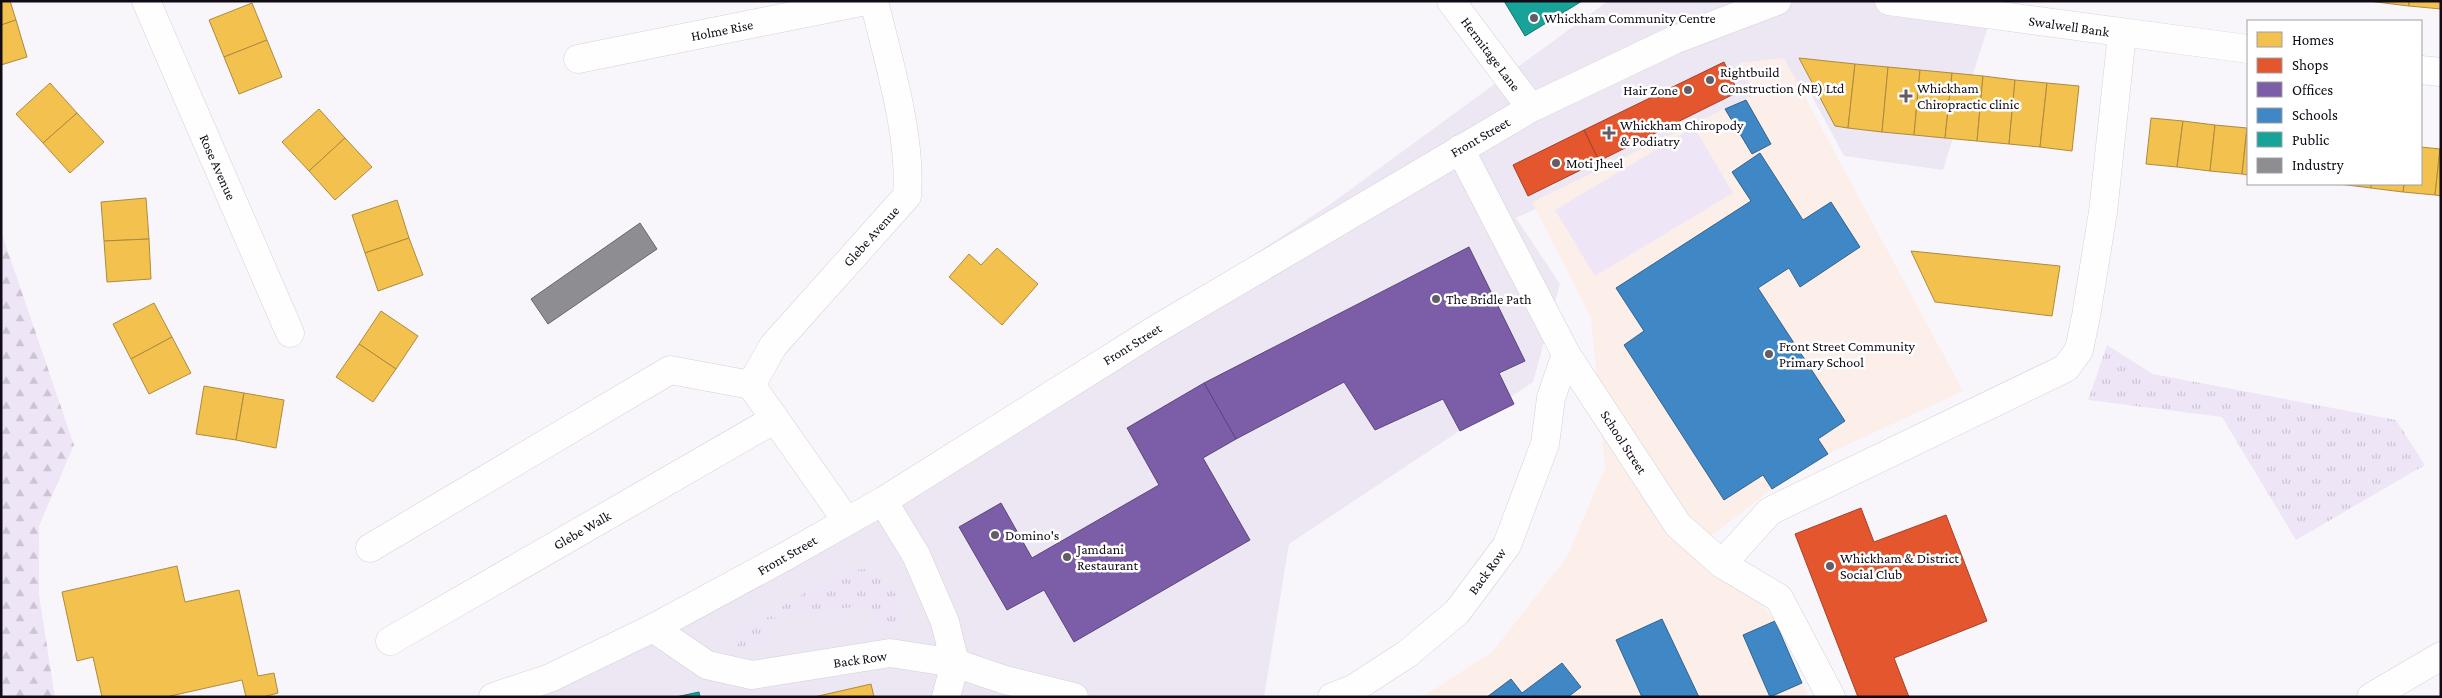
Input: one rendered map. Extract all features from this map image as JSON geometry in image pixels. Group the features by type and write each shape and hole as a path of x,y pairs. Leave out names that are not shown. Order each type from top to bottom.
{"street":[{"name":"Rose Avenue","path":"146,1 290,332"},
{"name":"Holme Rise","path":"578,58 866,1"},
{"name":"Glebe Avenue","path":"751,385 773,346 907,196 909,170 892,76 874,1"},
{"name":"Hermitage Lane","path":"1451,1 1531,108"},
{"name":"Front Street","path":"493,697 550,678 653,628 883,501 1164,324 1531,108 1674,40 1777,1"},
{"name":"Swalwell Bank","path":"1889,1 2122,34 2247,49"},
{"path":"1722,564 1770,512 2066,368 2079,350 2103,212 2122,34"},
{"path":"2422,70 2441,72"},
{"name":"School Street","path":"1460,149 1566,354 1678,525 1722,564 1778,598 1831,697"},
{"name":"Back Row","path":"1332,697 1353,690 1407,654 1457,612 1507,545 1545,444 1551,398 1566,354"},
{"path":"370,548 670,370 751,385 846,520"},
{"name":"Glebe Walk","path":"390,642 775,419"},
{"path":"883,501 920,564 945,622 955,662 946,697"},
{"name":"Back Row","path":"653,628 707,665 752,675 890,654 955,662 1005,680 1074,697"},
{"path":"2371,697 2441,656"}],"shaded area":[{"path":"1608,1 1996,1 1943,170 1844,156 1806,85 1516,218 1560,284 1533,382 1289,544 1264,697 531,697 753,588 1332,203"},
{"name":"Front Street Community Primary School","path":"1784,58 1963,391 1828,454 1772,489 1697,547 1756,597 1775,621 1808,697 1422,697 1493,651 1567,557 1605,468 1591,318 1532,202 1755,94 1738,63"}],"green space":[{"path":"1694,127 1733,193 1595,276 1555,210"},
{"path":"1,231 74,445 39,526 39,595 55,697 1,697"},
{"path":"2107,345 2153,374 2396,420 2425,465 2296,540 2222,417 2088,400"},
{"path":"867,569 894,591 902,605 903,623 886,629 877,626 866,605 764,620 767,643 738,647 738,632 843,571"}],"building: Homes":[{"path":"1,1 10,1 16,20 1,25"},
{"path":"2368,1 2409,1 2409,6"},
{"path":"2409,1 2441,1 2441,9 2409,6"},
{"path":"252,3 267,40 224,57 209,20"},
{"path":"16,20 27,57 1,65 1,25"},
{"path":"267,40 282,77 239,94 224,57"},
{"path":"1799,58 1855,64 1848,128 1835,126"},
{"path":"1855,64 1888,67 1882,132 1848,128"},
{"path":"1888,67 1920,70 1914,135 1882,132"},
{"path":"1920,70 1952,73 1945,138 1914,135"},
{"path":"1952,73 1983,76 1977,141 1945,138"},
{"path":"1983,76 2015,80 2009,144 1977,141"},
{"path":"2015,80 2047,83 2040,147 2009,144"},
{"path":"50,83 77,113 43,143 16,114"},
{"path":"2047,83 2079,86 2072,151 2040,147"},
{"path":"319,109 345,138 309,171 282,142"},
{"path":"77,113 104,142 70,173 43,143"},
{"path":"2151,118 2183,121 2177,167 2146,164"},
{"path":"2183,121 2215,125 2210,171 2177,167"},
{"path":"2215,125 2247,128 2242,174 2210,171"},
{"path":"2247,128 2247,175 2242,174"},
{"path":"345,138 372,167 335,200 309,171"},
{"path":"2422,147 2440,149 2435,195 2403,192 2404,185 2422,185"},
{"path":"2441,149 2441,196 2435,195"},
{"path":"2347,185 2371,185 2371,188"},
{"path":"2371,185 2404,185 2403,192 2371,188"},
{"path":"146,198 149,239 104,241 101,202"},
{"path":"397,200 409,238 365,253 352,215"},
{"path":"409,238 423,275 378,291 365,253"},
{"path":"149,239 151,279 107,282 104,241"},
{"path":"997,248 1038,284 1002,325 949,277 969,254 981,265"},
{"path":"1911,251 2060,266 2052,316 1935,302"},
{"path":"154,303 172,337 131,359 113,324"},
{"path":"381,311 418,336 396,369 359,344"},
{"path":"172,337 191,373 149,394 131,359"},
{"path":"359,344 396,369 373,402 336,377"},
{"path":"204,386 244,393 236,440 196,434"},
{"path":"244,393 284,400 276,448 236,440"},
{"path":"177,566 185,602 239,590 258,676 274,673 278,693 263,697 246,697 242,680 166,697 102,697 93,657 77,661 62,592"},
{"path":"871,684 874,697 814,697"}],"building: Shops":[{"path":"1724,62 1738,92 1599,161 1584,130"},
{"name":"Moti Jheel","path":"1584,130 1599,161 1528,196 1513,165"},
{"path":"1861,508 1874,542 1946,515 1987,621 1894,658 1909,697 1858,697 1795,534"}],"building: Offices":[{"path":"1469,247 1525,361 1499,373 1514,404 1460,431 1443,399 1375,430 1344,382 1236,439 1204,383"},
{"path":"1204,383 1236,439 1203,458 1250,540 1074,642 1044,590 1007,610 959,527 1001,503 1032,558 1159,485 1127,428"}],"building: Schools":[{"path":"1746,100 1771,144 1752,154 1725,109"},
{"path":"1760,153 1803,220 1831,202 1860,247 1800,287 1789,268 1758,288 1845,421 1818,439 1828,454 1772,489 1763,475 1724,500 1624,345 1644,331 1616,288 1751,201 1732,172"},
{"path":"1662,619 1699,697 1642,697 1616,640"},
{"path":"1775,621 1802,683 1770,697 1743,635"},
{"path":"1562,663 1581,687 1568,697 1487,697 1511,679 1522,693"}],"building: Public":[{"name":"Whickham Community Centre","path":"1504,1 1582,1 1525,36"},
{"path":"699,692 700,697 676,697"}],"building: Industry":[{"path":"640,223 657,249 548,324 531,299"}],"place":[{"name":"Whickham Community Centre","path":"1534,18"},
{"name":"Rightbuild Construction (NE) Ltd","path":"1710,80"},
{"name":"Hair Zone","path":"1688,90"},
{"name":"Whickham Chiropractic clinic","path":"1906,96"},
{"name":"Whickham Chiropody & Podiatry","path":"1609,133"},
{"name":"Moti Jheel","path":"1556,163"},
{"name":"The Bridle Path","path":"1436,299"},
{"name":"Front Street Community Primary School","path":"1769,354"},
{"name":"Domino's","path":"995,535"},
{"name":"Jamdani Restaurant","path":"1067,557"},
{"name":"Whickham & District Social Club","path":"1830,566"}]}
